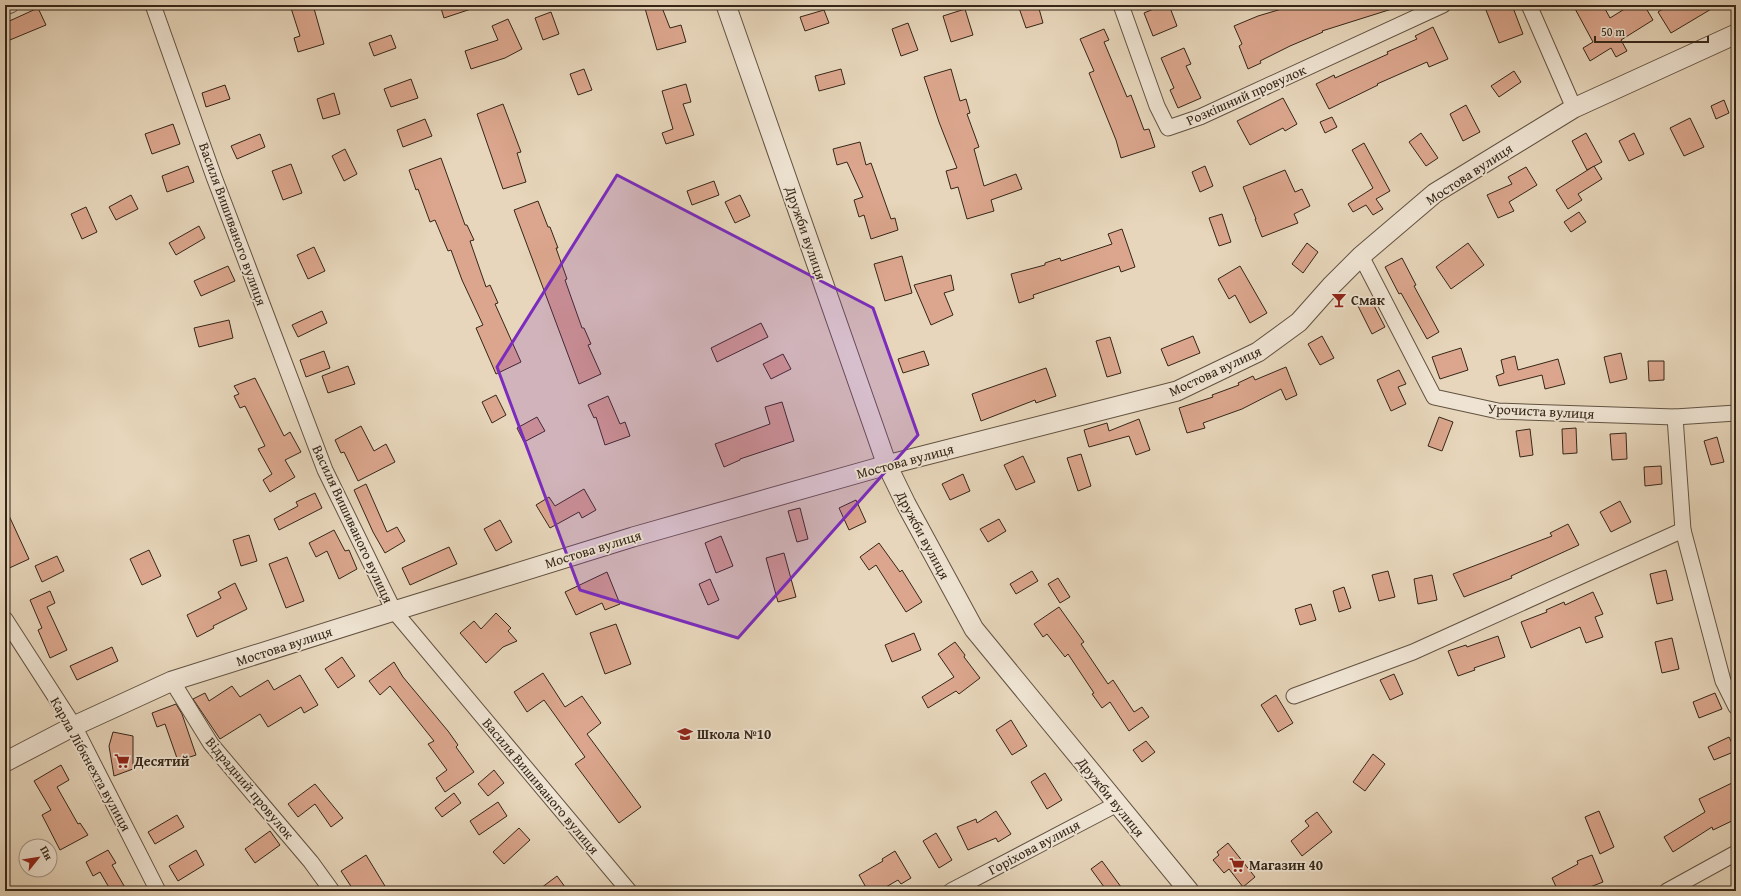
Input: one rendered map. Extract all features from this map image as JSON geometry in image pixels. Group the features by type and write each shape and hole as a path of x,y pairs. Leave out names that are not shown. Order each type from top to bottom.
{"street":[{"path":"5,7 11,5"},
{"name":"Василя Вишиваного вулиця","path":"153,5 217,184 325,470 394,611 629,891"},
{"name":"Дружби вулиця","path":"726,5 887,465 906,504 974,629 1189,891"},
{"name":"Розкішний провулок","path":"1121,5 1157,106 1168,128 1200,118 1443,5"},
{"path":"1529,5 1574,108"},
{"name":"Мостова вулиця","path":"5,762 74,726 172,682 394,611 633,536 887,465 1177,391 1258,352 1293,326 1361,256 1435,193 1574,108 1736,34"},
{"name":"Урочиста вулиця","path":"1361,256 1434,397 1498,411 1675,417 1736,413"},
{"path":"1675,417 1683,530 1723,680 1736,707"},
{"path":"1294,696 1413,652 1683,530"},
{"name":"Карла Лібкнехта вулиця","path":"5,619 74,726 158,891"},
{"name":"Відрадний провулок","path":"172,682 211,744 311,862 332,891"},
{"name":"Горіхова вулиця","path":"951,891 1117,804"},
{"path":"1675,889 1736,853"}],"highlighted area":[{"path":"617,175 873,308 918,435 738,638 580,590 497,367"}],"building":[{"path":"290,5 313,5 324,44 298,52 294,38 300,36"},
{"path":"440,5 477,5 477,7 444,18"},
{"path":"644,5 661,5 670,28 681,25 686,42 657,50"},
{"path":"1018,5 1038,5 1043,23 1026,28"},
{"path":"1163,5 1169,5 1177,26 1153,36 1144,13"},
{"path":"1295,5 1395,5 1395,8 1322,31 1323,32 1260,61 1261,63 1248,69 1239,46 1242,44 1234,26 1258,16"},
{"path":"1484,5 1512,5 1523,34 1499,43"},
{"path":"1573,5 1603,5 1610,18 1631,5 1644,5 1653,20 1621,40 1627,51 1616,57 1611,48 1590,61 1583,48 1593,42"},
{"path":"1669,5 1718,5 1671,33 1658,12"},
{"path":"38,8 46,25 5,42 5,23"},
{"path":"965,9 973,35 951,42 943,16"},
{"path":"824,10 829,23 805,31 800,17"},
{"path":"551,12 559,34 543,40 535,18"},
{"path":"508,19 522,49 505,58 471,69 465,51 498,40 492,26"},
{"path":"908,23 918,50 901,56 892,29"},
{"path":"1433,27 1448,59 1429,67 1427,62 1377,84 1378,85 1329,109 1316,84 1334,75 1335,78 1388,54 1387,52 1417,39 1415,36"},
{"path":"1104,29 1109,40 1104,42 1127,97 1131,95 1144,130 1149,129 1155,147 1121,158 1116,140 1089,73 1094,71 1080,39"},
{"path":"391,35 396,48 374,56 369,43"},
{"path":"1184,48 1191,64 1186,66 1201,98 1178,108 1170,90 1174,88 1161,58"},
{"path":"584,69 592,90 578,95 570,74"},
{"path":"841,69 845,84 819,91 815,76"},
{"path":"951,69 960,101 966,99 970,113 967,114 979,147 974,149 984,186 1016,174 1022,189 991,200 994,211 967,219 958,187 951,189 946,171 957,168 939,122 924,77"},
{"path":"1514,71 1521,82 1499,97 1491,86"},
{"path":"411,79 418,98 391,107 384,89"},
{"path":"686,84 691,102 683,104 694,135 666,144 662,133 673,129 662,91"},
{"path":"225,85 230,99 206,107 202,93"},
{"path":"334,93 340,114 323,119 317,99"},
{"path":"1283,98 1297,124 1285,131 1283,128 1250,145 1237,121"},
{"path":"1724,100 1729,113 1716,119 1711,106"},
{"path":"503,104 521,152 517,153 526,182 503,189 477,114"},
{"path":"1466,105 1480,132 1463,141 1450,114"},
{"path":"1332,117 1337,127 1325,133 1320,122"},
{"path":"1690,118 1704,147 1684,156 1670,128"},
{"path":"425,119 432,136 403,147 397,130"},
{"path":"173,124 180,144 152,154 145,134"},
{"path":"1421,133 1438,158 1426,166 1409,142"},
{"path":"1586,133 1602,162 1587,170 1572,141"},
{"path":"1634,133 1644,154 1629,161 1619,141"},
{"path":"260,134 265,147 237,159 231,146"},
{"path":"860,142 866,165 871,163 891,219 895,218 898,230 871,239 864,215 859,217 854,200 863,197 847,162 837,165 833,149"},
{"path":"1364,143 1390,191 1376,199 1383,209 1373,215 1366,205 1353,212 1348,204 1373,188 1352,150"},
{"path":"345,149 357,174 344,181 332,156"},
{"path":"441,158 465,225 467,225 474,240 470,241 486,287 490,285 498,303 495,304 521,362 496,374 476,328 483,325 462,280 451,250 448,251 435,220 430,222 418,189 416,190 409,170"},
{"path":"291,164 302,193 283,200 272,171"},
{"path":"188,166 194,182 167,192 162,176"},
{"path":"1205,166 1213,186 1200,192 1192,172"},
{"path":"1594,166 1602,179 1578,194 1582,200 1568,209 1556,190"},
{"path":"1526,167 1537,185 1509,202 1514,211 1498,218 1487,195 1512,184 1508,177"},
{"path":"1285,170 1295,192 1302,189 1310,206 1294,214 1298,223 1262,237 1243,187"},
{"path":"714,181 719,195 692,205 687,191"},
{"path":"131,195 138,209 116,220 109,207"},
{"path":"740,195 750,216 735,223 725,202"},
{"path":"538,201 558,248 556,248 567,279 565,280 582,328 584,328 591,344 588,345 601,374 579,384 514,210"},
{"path":"86,207 97,232 82,239 71,214"},
{"path":"1579,212 1586,222 1571,232 1564,222"},
{"path":"1222,214 1231,242 1219,246 1209,218"},
{"path":"199,226 205,238 176,255 169,243"},
{"path":"1122,229 1135,267 1121,272 1119,266 1033,295 1034,298 1019,303 1011,274 1045,265 1045,263 1060,258 1061,261 1112,244 1108,234"},
{"path":"1307,243 1318,252 1303,273 1292,264"},
{"path":"1468,243 1484,265 1451,289 1436,267"},
{"path":"314,247 325,271 308,279 297,255"},
{"path":"902,256 912,293 885,301 874,264"},
{"path":"1402,258 1416,285 1414,286 1439,332 1427,339 1401,293 1399,294 1385,267"},
{"path":"228,266 235,281 201,296 194,281"},
{"path":"1240,266 1267,313 1250,323 1235,295 1229,299 1218,279"},
{"path":"951,275 954,290 944,293 953,315 931,325 914,285"},
{"path":"1371,300 1385,327 1372,334 1358,306"},
{"path":"322,311 327,323 298,337 292,325"},
{"path":"229,320 233,338 199,347 194,328"},
{"path":"761,323 768,337 717,362 711,348"},
{"path":"1193,336 1200,353 1168,366 1161,349"},
{"path":"1322,336 1334,358 1320,365 1308,344"},
{"path":"1110,337 1121,373 1107,377 1096,341"},
{"path":"1461,348 1468,370 1440,379 1432,357"},
{"path":"324,351 330,368 306,377 300,360"},
{"path":"924,351 929,365 903,373 898,359"},
{"path":"1621,353 1627,379 1610,383 1604,357"},
{"path":"783,354 791,369 771,379 763,364"},
{"path":"1515,356 1518,370 1558,359 1565,384 1545,389 1542,375 1499,386 1496,376 1504,373 1501,360"},
{"path":"1648,361 1664,361 1664,380 1649,381"},
{"path":"348,366 355,384 328,393 322,376"},
{"path":"1286,367 1297,395 1286,400 1281,389 1242,409 1203,423 1205,428 1187,433 1179,408 1213,397 1212,395 1239,385 1238,383 1253,376 1255,380"},
{"path":"1046,368 1056,396 1036,403 1035,400 981,421 972,394"},
{"path":"1399,370 1406,384 1398,387 1406,404 1391,411 1377,380"},
{"path":"255,378 284,436 290,432 301,452 285,460 295,477 270,492 263,480 272,474 258,449 265,446 245,406 240,408 234,396 239,394 234,386"},
{"path":"496,395 506,415 492,423 482,402"},
{"path":"608,396 620,424 625,422 630,436 605,445 596,417 594,418 588,405"},
{"path":"782,402 794,441 740,459 724,467 715,444 770,424 765,407"},
{"path":"537,417 545,431 524,442 517,428"},
{"path":"1439,417 1453,422 1442,451 1428,446"},
{"path":"1139,419 1150,450 1136,455 1129,436 1089,447 1084,430 1107,423 1109,431"},
{"path":"361,426 374,451 386,444 395,462 358,481 344,452 341,453 335,440"},
{"path":"1576,428 1577,453 1563,454 1562,429"},
{"path":"1530,429 1533,455 1520,457 1516,431"},
{"path":"1626,433 1627,459 1612,460 1610,434"},
{"path":"1717,437 1724,462 1711,465 1704,441"},
{"path":"1081,454 1091,486 1078,491 1067,458"},
{"path":"1023,456 1035,482 1016,490 1004,465"},
{"path":"1661,466 1662,484 1645,486 1644,467"},
{"path":"963,474 970,491 950,500 942,484"},
{"path":"366,484 387,532 397,527 405,541 385,553 373,532 354,490"},
{"path":"584,489 596,510 582,518 579,512 550,528 536,505 549,497 555,506"},
{"path":"315,493 322,508 279,530 274,519 298,506 296,502"},
{"path":"856,500 866,522 849,530 839,508"},
{"path":"1620,501 1631,522 1611,532 1600,512"},
{"path":"5,507 29,559 5,570"},
{"path":"800,508 808,539 797,542 788,511"},
{"path":"999,519 1006,531 988,542 980,529"},
{"path":"500,520 512,542 496,551 484,529"},
{"path":"1568,524 1579,545 1511,576 1512,578 1464,597 1453,574 1552,536 1550,533"},
{"path":"334,530 345,551 349,550 357,569 339,579 327,551 316,557 309,543"},
{"path":"249,535 257,561 241,566 233,540"},
{"path":"721,536 733,566 716,573 705,543"},
{"path":"879,543 900,572 902,570 922,602 906,612 876,565 869,570 860,557"},
{"path":"449,547 457,564 410,585 402,568"},
{"path":"149,550 161,576 142,585 130,559"},
{"path":"784,553 796,597 778,602 766,558"},
{"path":"57,556 64,571 42,582 35,566"},
{"path":"287,557 304,601 286,608 269,564"},
{"path":"1666,570 1673,600 1657,604 1650,574"},
{"path":"1032,571 1038,581 1016,594 1010,584"},
{"path":"1388,571 1395,597 1379,601 1372,575"},
{"path":"607,572 620,604 605,610 602,603 576,615 565,592"},
{"path":"1432,575 1437,600 1418,604 1414,579"},
{"path":"1058,578 1070,597 1060,603 1048,584"},
{"path":"710,579 719,600 708,605 699,584"},
{"path":"235,583 247,609 213,626 214,628 197,637 187,615 221,598 218,592"},
{"path":"1344,587 1351,608 1339,612 1333,591"},
{"path":"50,591 55,603 47,607 67,650 50,658 38,630 42,628 30,600"},
{"path":"1593,592 1603,614 1595,617 1603,637 1586,643 1580,627 1531,648 1521,622 1547,612 1546,610 1564,602 1565,605"},
{"path":"1311,604 1316,620 1300,625 1295,609"},
{"path":"1059,607 1084,642 1081,644 1108,684 1113,680 1134,712 1142,707 1149,717 1129,731 1110,702 1102,708 1092,694 1094,693 1068,654 1065,657 1047,634 1043,637 1034,624"},
{"path":"496,613 511,628 508,631 517,641 503,647 486,663 460,633 474,621 481,629"},
{"path":"616,624 631,664 605,674 590,633"},
{"path":"914,633 921,650 892,662 885,645"},
{"path":"1498,636 1505,657 1474,668 1475,670 1458,676 1448,651 1466,645 1467,647"},
{"path":"1672,638 1679,669 1662,673 1655,642"},
{"path":"955,642 980,678 959,694 956,691 928,708 922,697 954,677 938,654"},
{"path":"112,647 118,661 77,680 70,666"},
{"path":"342,657 355,676 338,688 325,669"},
{"path":"394,662 403,677 448,731 458,745 456,747 474,772 445,792 436,778 447,770 428,744 434,741 390,686 380,695 369,681"},
{"path":"543,673 565,707 582,696 601,723 587,734 641,807 619,823 575,764 585,757 544,700 527,712 514,692"},
{"path":"1394,674 1403,694 1390,700 1380,680"},
{"path":"300,675 318,705 304,713 301,707 268,727 260,714 220,739 193,699 205,693 209,701 232,686 240,697 268,680 274,690"},
{"path":"1715,693 1722,709 1699,718 1693,702"},
{"path":"1276,695 1293,723 1278,732 1261,705"},
{"path":"176,704 182,714 196,755 178,761 165,724 157,727 152,713"},
{"path":"1011,720 1027,746 1012,755 996,730"},
{"name":"Десятий","path":"113,732 133,736 133,769 114,776 109,746"},
{"path":"1729,737 1736,751 1714,760 1708,747"},
{"path":"1146,741 1155,752 1142,762 1133,750"},
{"path":"1373,754 1385,764 1365,791 1353,782"},
{"path":"61,765 69,780 57,787 78,824 80,823 88,835 60,850 58,846 58,838 54,838 42,815 51,810 34,781"},
{"path":"494,770 504,783 488,796 478,784"},
{"path":"1045,773 1062,800 1047,809 1031,782"},
{"path":"1736,781 1736,819 1713,830 1712,827 1673,852 1664,837 1705,812 1699,799"},
{"path":"315,784 343,818 331,827 315,804 298,817 288,804"},
{"path":"454,793 461,803 442,817 435,808"},
{"path":"498,802 507,816 479,835 470,821"},
{"path":"996,811 1011,834 998,842 996,838 968,850 957,827 976,819 977,823"},
{"path":"1599,811 1614,847 1600,854 1585,817"},
{"path":"1317,812 1332,832 1302,856 1291,841 1309,826 1305,821"},
{"path":"177,815 184,827 155,844 148,832"},
{"path":"519,828 530,840 504,864 493,852"},
{"path":"270,831 280,845 255,863 245,849"},
{"path":"936,833 952,860 939,868 923,841"},
{"path":"1228,843 1255,877 1243,887 1229,869 1224,873 1213,860 1219,855 1217,852"},
{"path":"108,850 116,863 112,865 127,891 111,891 100,872 93,876 86,862"},
{"path":"196,850 204,865 178,881 169,866"},
{"path":"895,851 911,878 901,884 898,880 879,891 868,891 859,875 883,861 882,859"},
{"path":"366,855 388,891 354,891 341,871"},
{"path":"1592,855 1603,882 1580,891 1558,891 1552,878 1578,864 1577,861"},
{"path":"1102,861 1124,891 1107,891 1091,869"},
{"path":"557,876 568,891 537,891"}],"place":[{"name":"Смак","path":"1339,300"},
{"name":"Школа №10","path":"685,734"},
{"name":"Десятий","path":"122,761"},
{"name":"Магазин 40","path":"1237,865"}]}
